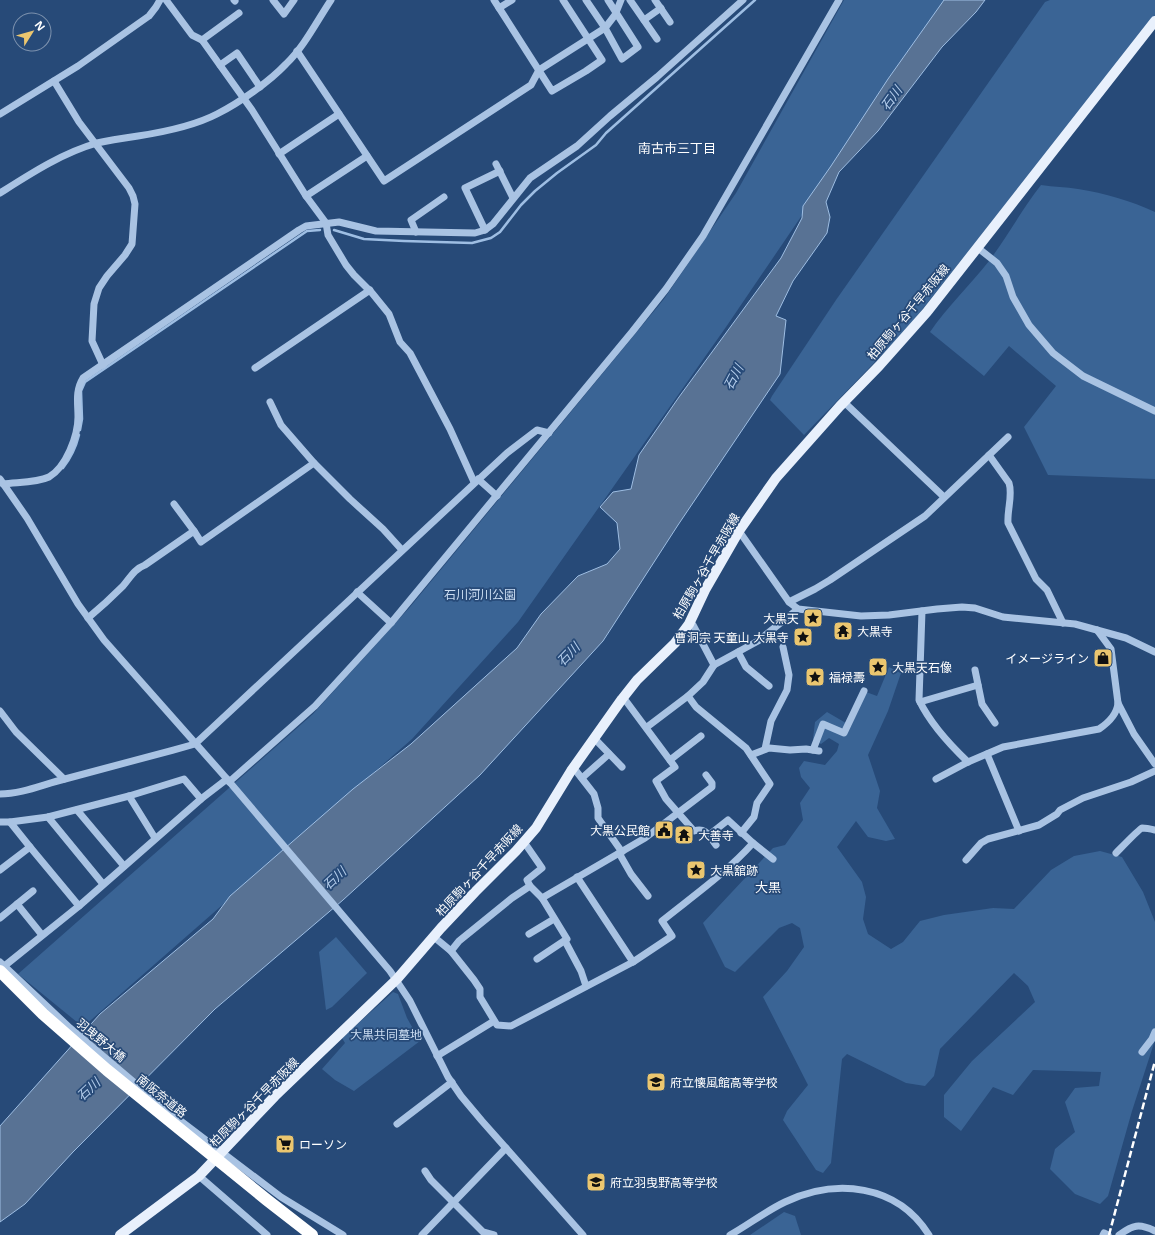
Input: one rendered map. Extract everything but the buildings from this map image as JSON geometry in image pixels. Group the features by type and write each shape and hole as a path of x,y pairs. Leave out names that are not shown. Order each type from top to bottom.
{"highway":[{"name":"南阪奈道路","path":"1,966 43,1014 107,1070 312,1235"},
{"name":"南阪奈道路","path":"0,979 40,1020 301,1235"}],"main road":[{"name":"柏原駒ヶ谷千早赤阪線","path":"120,1235 199,1176 394,975 434,936 536,828 573,768 623,697 637,680 675,643 689,624 705,590 739,531 776,478 927,312 1155,21"}],"street":[{"path":"0,114 78,66 149,16 160,0"},
{"path":"166,0 192,35 202,40 243,98 306,196 326,223 328,236 346,265 370,290 389,314 400,342 410,353 476,481 497,496"},
{"path":"273,0 284,14 294,0"},
{"path":"0,194 44,166 71,152 111,140 162,132 193,124 217,114 260,86 287,64 331,0"},
{"path":"494,0 552,91 602,60 563,0"},
{"path":"499,8 512,0"},
{"path":"586,0 605,28 622,59 638,47 608,0"},
{"path":"297,51 384,181 531,85 539,70 605,28 616,13 621,0"},
{"path":"630,0 658,39"},
{"path":"655,0 670,22"},
{"path":"2,482 35,480 49,477 58,470 67,457 75,437 78,418 77,393 79,384 83,378 306,226 339,222 376,231 475,233 485,230 493,224 530,178 577,146 743,0"},
{"path":"1,966 42,936 79,906 201,799 230,783 315,706 391,623 549,433 666,289 703,236 839,0"},
{"path":"644,20 661,8"},
{"path":"202,40 240,13"},
{"path":"220,65 237,53 260,86"},
{"path":"54,81 79,122 129,188 135,204 132,244 99,288 94,304 92,341 103,365"},
{"path":"279,154 339,114"},
{"path":"306,196 367,156"},
{"path":"496,164 513,198"},
{"path":"485,230 465,188 500,171"},
{"path":"416,232 411,220 444,197"},
{"path":"978,248 997,263 1006,276 1013,297 1029,324 1052,353 1083,376 1155,411"},
{"path":"255,368 370,290"},
{"path":"270,402 281,424 314,463 383,529 402,550"},
{"path":"844,402 944,497"},
{"path":"0,794 9,794 130,763 195,744 507,453 537,430 549,433"},
{"path":"789,602 830,580 925,516 1008,437"},
{"path":"989,455 1008,483 1010,489 1008,523 1036,579 1047,590 1064,623"},
{"path":"174,504 201,542 314,463"},
{"path":"2,482 26,518 78,604 104,640 230,783 394,975 410,1001 437,1056 461,1096 583,1235"},
{"path":"88,618 112,597 139,567 145,565 194,531"},
{"path":"739,531 789,602 798,609 861,616 889,615 962,607 975,608 1003,617 1075,624 1126,638 1142,644 1155,652"},
{"path":"357,592 391,623"},
{"path":"647,727 688,696 703,682 714,665 758,641 798,609"},
{"path":"922,611 918,700 923,709 952,747 968,762"},
{"path":"689,624 693,625 714,665"},
{"path":"936,779 968,762 1003,747 1099,729 1104,725 1117,710 1118,703 1111,649 1096,630"},
{"path":"765,749 771,721 787,690 789,675 783,647"},
{"path":"738,652 746,666 770,686"},
{"path":"975,670 982,704 995,723"},
{"path":"920,702 978,685"},
{"path":"751,755 769,748 816,750 823,724 844,733 864,691"},
{"path":"688,696 696,707 746,748 770,784 757,803 754,817 742,832"},
{"path":"623,697 647,727 675,767 656,781 666,799 694,831 700,829 704,831 716,845"},
{"path":"1118,703 1134,734 1155,764"},
{"path":"0,711 16,732 64,779"},
{"path":"670,760 701,736"},
{"path":"594,738 622,767"},
{"path":"582,778 609,754"},
{"path":"987,754 1019,831"},
{"path":"573,768 594,794 598,808 598,818 621,852 631,874 648,896"},
{"path":"966,860 981,843 988,839 1039,825 1057,814 1060,810 1083,798 1131,782 1155,771"},
{"path":"542,898 645,838 712,787 712,783 706,775"},
{"path":"0,822 48,817 129,796 184,779 201,799"},
{"path":"129,796 155,838"},
{"path":"77,810 124,866"},
{"path":"48,817 103,884"},
{"path":"708,835 728,820 752,843 773,859"},
{"path":"10,822 79,906"},
{"path":"1116,853 1139,830 1143,828 1155,830"},
{"path":"524,842 542,868 527,880 530,886 542,898 567,940 565,941 581,971 586,986"},
{"path":"434,936 451,951 480,989 480,997 497,1025 511,1026 633,962 672,936 662,921 722,873 740,857 752,843"},
{"path":"0,870 30,846"},
{"path":"577,877 633,962"},
{"path":"451,951 459,941 512,898 530,886"},
{"path":"0,918 33,891"},
{"path":"17,904 42,936"},
{"path":"528,934 554,919"},
{"path":"537,959 565,941"},
{"name":"羽曳野大橋","path":"1,966 17,977 70,1028 169,1112 281,1197 344,1235"},
{"path":"437,1056 494,1021"},
{"path":"1142,1052 1152,1039 1155,1032"},
{"path":"396,1124 452,1082"},
{"path":"422,1235 506,1148"},
{"path":"425,1171 431,1180 452,1203 483,1232 494,1235"},
{"path":"199,1176 267,1235"},
{"path":"730,1235 785,1202 810,1192 841,1188 866,1190 890,1199 900,1205 921,1223 929,1235"},
{"path":"1119,1235 1133,1226 1138,1225 1155,1231"},
{"path":"1103,1235 1104,1233 1108,1235"}],"green space":[{"name":"石川河川公園","path":"844,0 951,0 883,96 726,327 518,622 412,739 83,1027 18,974 313,714 410,607 664,299 736,193"},
{"path":"1050,0 1155,0 1155,16 906,330 804,435 770,400 772,396 836,300 1045,2"},
{"path":"1041,185 1073,188 1108,195 1137,204 1155,212 1155,479 1048,475 1024,427 1056,386 1009,346 984,376 930,332 989,261"},
{"path":"889,667 901,673 888,711 868,755 880,791 877,808 895,839 886,841 868,837 856,821 837,847 862,882 866,897 863,919 868,934 891,949 903,942 920,921 944,915 993,908 1014,909 1051,870 1074,856 1100,851 1122,857 1143,892 1155,922 1155,1040 1132,1111 1108,1196 1100,1204 1075,1194 1050,1169 1055,1149 1075,1132 1065,1102 1075,1088 1099,1086 1101,1072 1033,1070 1013,1095 993,1087 961,1131 944,1117 944,1095 972,1061 1035,1002 1028,986 1014,973 940,1049 934,1076 925,1086 906,1083 847,1054 842,1059 831,1163 823,1173 816,1170 783,1120 787,1111 808,1085 763,997 787,971 804,947 800,928 792,923 779,928 735,972 725,967 703,923 773,848 785,845 803,820 800,803 810,788 801,777 799,768 804,761 825,765 837,751 839,744 829,738 821,744 813,739 815,722 827,712 851,726 866,692 877,696"},
{"path":"336,937 367,973 332,1007 326,1010 319,952"},
{"name":"大黒共同墓地","path":"393,992 398,994 407,1018 420,1041 354,1091 335,1080 322,1069 345,1043 342,1038"},
{"path":"784,1212 795,1216 801,1235 750,1235"}],"water":[{"name":"石川","path":"944,0 985,0 976,12 942,47 878,131 839,172 826,202 830,217 827,233 793,281 776,316 786,320 780,374 678,525 603,641 480,775 343,900 215,1009 73,1152 25,1204 0,1222 0,1126 100,1014 213,919 230,896 353,789 411,744 517,648 541,614 578,576 607,564 620,549 617,523 600,507 613,492 631,489 639,455 679,397 781,258 802,218 803,206 888,79"}],"waterway":[{"path":"334,230 364,239 472,243 491,238 500,232 521,205 535,191 596,145 606,133 755,0"},
{"path":"80,430 82,419 81,391 85,382 307,231 320,230"},
{"path":"63,468 73,452 79,435"}],"railway":[{"path":"1109,1235 1155,1061"}],"place":[{"name":"大黒天","path":"813,618"},
{"name":"大黒寺","path":"843,631"},
{"name":"曹洞宗 天童山 大黒寺","path":"803,637"},
{"name":"イメージライン","path":"1103,658"},
{"name":"大黒天石像","path":"878,667"},
{"name":"福禄壽","path":"815,677"},
{"name":"大黒公民館","path":"664,830"},
{"name":"大善寺","path":"684,835"},
{"name":"大黒舘跡","path":"696,870"},
{"name":"府立懐風館高等学校","path":"656,1082"},
{"name":"ローソン","path":"285,1144"},
{"name":"府立羽曳野高等学校","path":"596,1182"}],"district":[{"name":"南古市三丁目","path":"677,148"},
{"name":"大黒","path":"768,887"}]}
